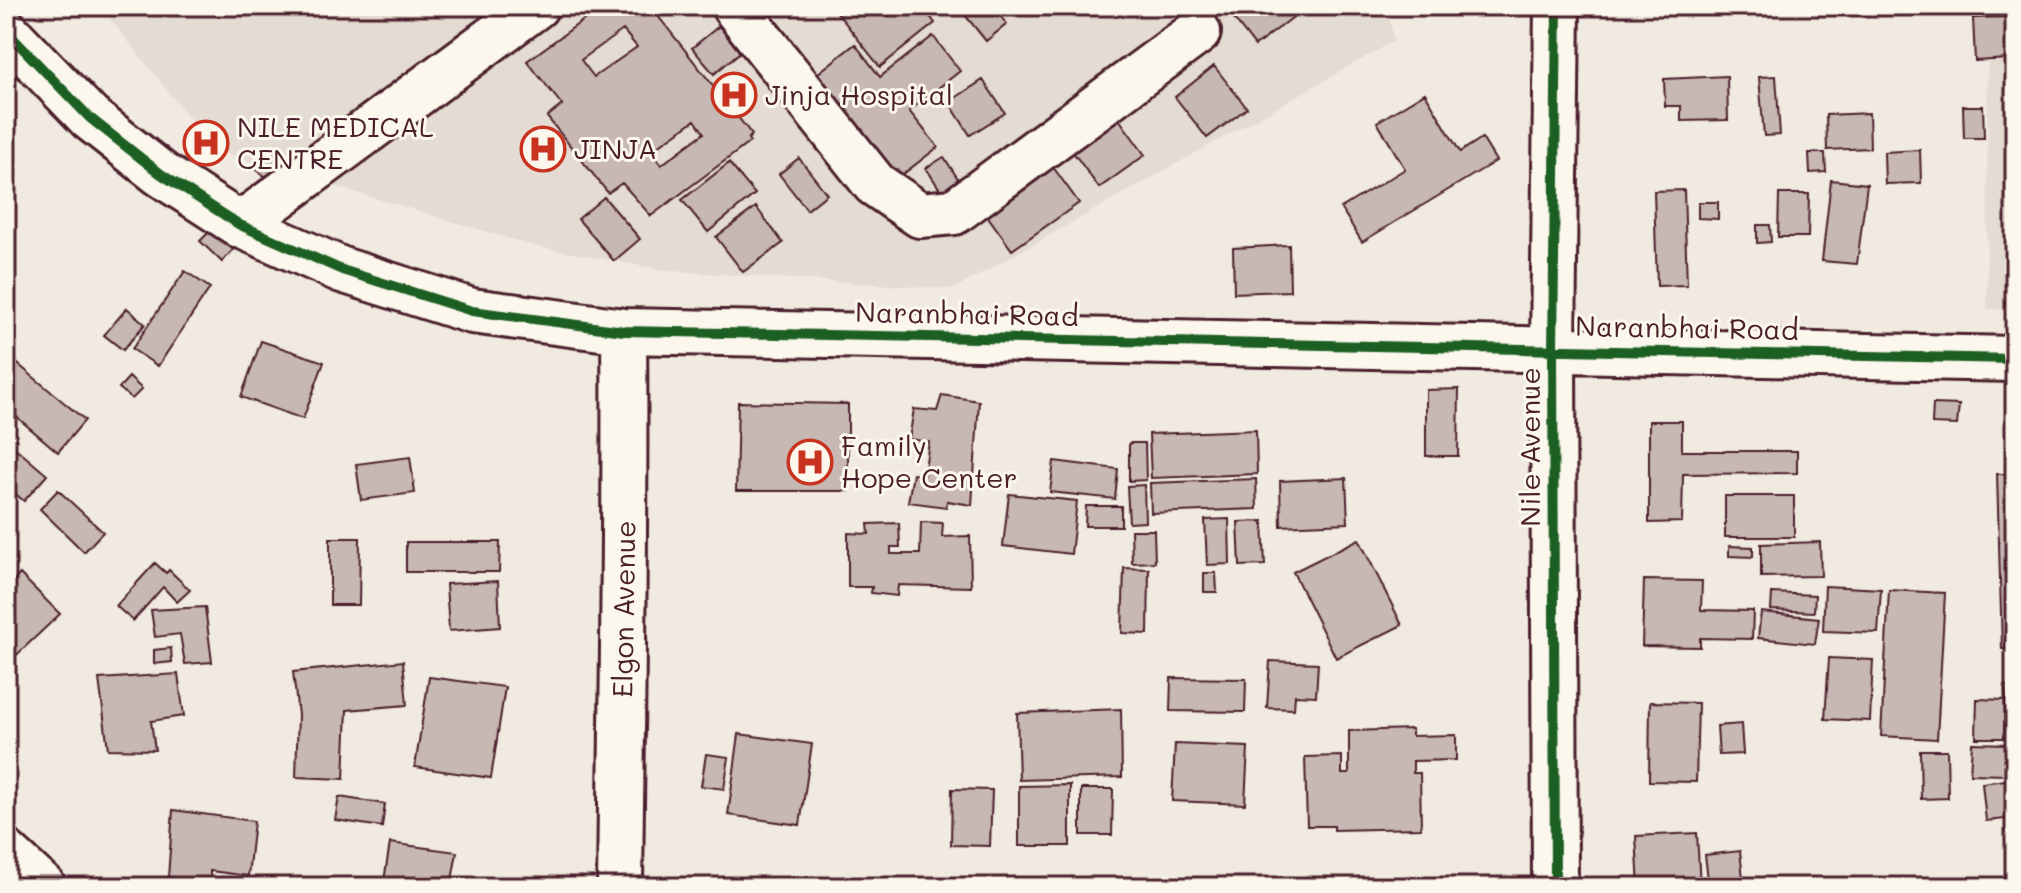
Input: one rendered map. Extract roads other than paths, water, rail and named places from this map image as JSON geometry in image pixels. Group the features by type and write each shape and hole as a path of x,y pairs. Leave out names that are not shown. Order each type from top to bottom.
{"street":[{"path":"240,225 536,6"},
{"path":"734,6 875,184 920,215 954,212 1198,32"},
{"name":"Nile Avenue","path":"1555,887 1553,349 1557,6"},
{"name":"Naranbhai Road","path":"6,31 90,118 161,174 240,225 342,270 472,311 624,331 2015,359"},
{"name":"Elgon Avenue","path":"620,887 626,535 624,331"},
{"path":"6,853 43,887"}],"place":[{"name":"Jinja Hospital","path":"734,95"},
{"name":"NILE MEDICAL CENTRE","path":"206,143"},
{"name":"JINJA","path":"543,149"},
{"name":"Family Hope Center","path":"810,462"}]}
